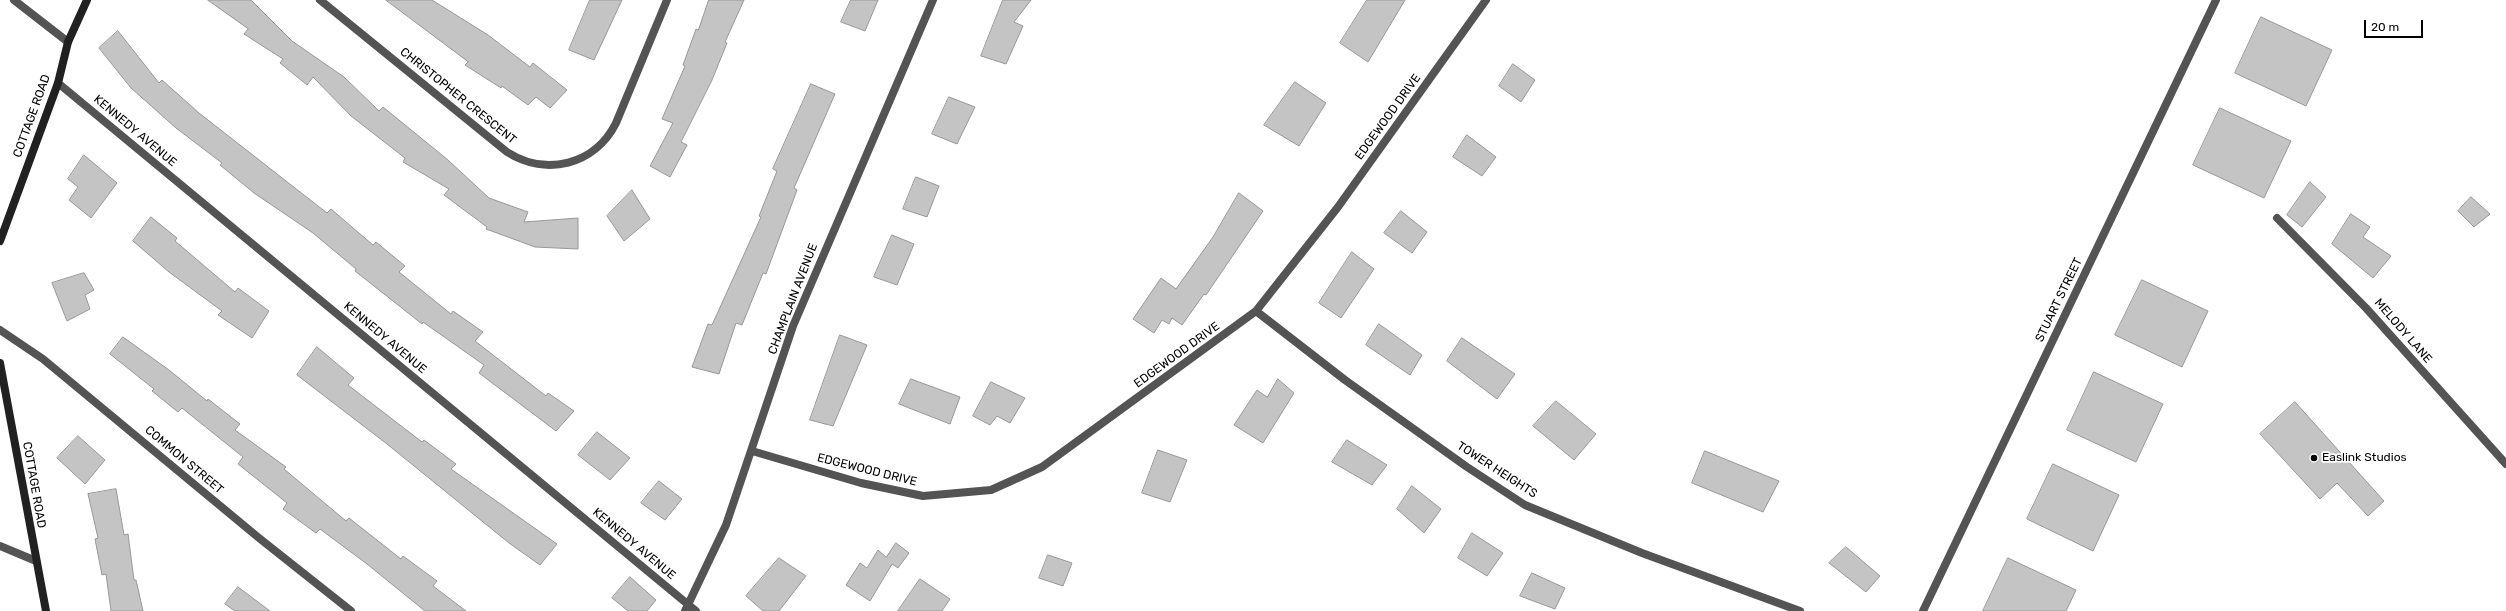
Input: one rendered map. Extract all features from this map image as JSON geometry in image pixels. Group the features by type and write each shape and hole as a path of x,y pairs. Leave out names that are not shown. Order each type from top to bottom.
{"main road":[{"name":"COTTAGE ROAD","path":"0,241 58,83 68,42 87,0"},
{"name":"COTTAGE ROAD","path":"0,363 46,611"}],"street":[{"path":"14,0 68,42"},
{"name":"CHRISTOPHER CRESCENT","path":"320,0 507,152 519,159 543,166 575,162 593,152 607,138 616,124 667,0"},
{"name":"CHAMPLAIN AVENUE","path":"687,608 726,525 793,326 933,0"},
{"name":"EDGEWOOD DRIVE","path":"752,451 847,479 911,495 958,494 991,490 1042,467 1256,311 1338,207 1486,0"},
{"name":"STUART STREET","path":"1923,611 2216,0"},
{"name":"KENNEDY AVENUE","path":"58,83 687,608 696,611"},
{"name":"MELODY LANE","path":"2277,218 2366,308 2506,464"},
{"name":"TOWER HEIGHTS","path":"1256,311 1409,426 1525,505 1642,553 1800,611"},
{"name":"COMMON STREET","path":"0,330 43,359 259,538 351,611"},
{"path":"0,546 36,560"}],"building":[{"path":"208,0 251,0 292,41 344,77 379,111 383,107 448,160 489,198 528,212 524,222 578,218 578,249 535,247 486,229 487,227 444,195 449,189 403,162 405,158 351,116 313,77 307,85 280,63 283,59 244,34 248,29"},
{"path":"386,0 432,0 488,35 530,67 533,63 567,90 550,108 536,97 528,105 502,86 501,88 465,65 468,62"},
{"path":"590,0 622,0 594,60 569,50"},
{"path":"709,0 744,0 725,42 727,43 712,80 681,142 687,145 670,177 650,166 673,123 662,119 685,66 683,65 696,29 698,30"},
{"path":"851,0 878,0 865,31 841,22"},
{"path":"1003,0 1031,0 1014,22 1023,26 1006,64 981,56"},
{"path":"1367,0 1405,0 1368,62 1340,43"},
{"path":"2261,17 2332,50 2306,106 2235,73"},
{"path":"118,31 159,83 162,80 199,113 327,213 331,209 373,245 376,242 405,266 399,272 451,314 453,311 483,332 475,341 546,396 548,393 574,411 556,431 479,373 484,365 423,322 422,324 355,271 356,269 313,233 254,193 220,165 222,163 176,128 131,88 99,48"},
{"path":"1513,64 1535,80 1521,102 1499,86"},
{"path":"1295,82 1326,103 1299,146 1264,125"},
{"path":"811,84 835,94 794,188 797,190 766,274 763,273 742,325 736,323 719,374 692,367 708,324 712,325 761,217 759,216 777,171 773,169"},
{"path":"949,97 975,107 957,144 932,134"},
{"path":"2220,108 2291,141 2264,198 2193,165"},
{"path":"1467,135 1496,157 1482,176 1453,157"},
{"path":"84,155 117,183 91,218 69,200 78,187 68,179"},
{"path":"916,177 939,186 927,217 903,209"},
{"path":"2310,182 2326,197 2302,227 2287,215"},
{"path":"632,190 650,219 624,241 607,216"},
{"path":"1239,193 1263,211 1206,295 1204,294 1182,325 1172,318 1169,324 1162,320 1154,333 1133,319 1161,278 1176,289 1213,237"},
{"path":"2471,197 2490,214 2474,227 2458,211"},
{"path":"1401,211 1427,232 1412,253 1384,233"},
{"path":"2351,214 2370,227 2363,237 2391,256 2373,278 2332,244"},
{"path":"151,217 177,238 175,241 235,292 238,288 269,311 252,338 218,315 222,311 169,272 133,241"},
{"path":"892,235 914,244 897,285 874,277"},
{"path":"1352,252 1374,269 1341,318 1319,303"},
{"path":"84,273 94,290 85,295 90,309 67,321 52,283"},
{"path":"2142,280 2208,311 2182,367 2115,335"},
{"path":"1379,324 1422,355 1410,375 1366,345"},
{"path":"840,335 867,345 833,426 810,420"},
{"path":"123,337 169,370 207,401 208,399 240,424 235,430 286,467 284,469 346,521 349,518 401,559 403,556 437,581 433,586 466,611 425,611 367,564 320,529 316,533 283,509 287,503 238,464 243,457 182,408 178,412 152,391 154,389 110,354"},
{"path":"1462,338 1515,374 1497,399 1447,361"},
{"path":"317,347 354,378 348,385 422,442 424,440 456,464 451,469 557,544 540,565 509,543 387,444 297,375"},
{"path":"2094,372 2163,404 2136,462 2067,430"},
{"path":"911,379 960,397 950,424 899,404"},
{"path":"1278,379 1294,393 1263,443 1234,425 1257,390 1267,397"},
{"path":"991,382 1025,398 1010,423 997,416 990,425 973,416"},
{"path":"1556,401 1596,434 1574,460 1533,426"},
{"name":"Easlink Studios","path":"2295,402 2384,501 2368,516 2337,483 2320,499 2260,434"},
{"path":"597,432 630,458 610,480 578,455"},
{"path":"78,436 105,460 85,484 57,458"},
{"path":"1347,440 1387,465 1372,485 1332,462"},
{"path":"1158,450 1187,460 1170,502 1142,493"},
{"path":"1705,451 1779,481 1763,512 1692,483"},
{"path":"2053,464 2119,495 2093,551 2027,519"},
{"path":"659,481 682,499 665,520 641,503"},
{"path":"1412,486 1441,509 1424,533 1397,509"},
{"path":"116,489 124,535 128,534 134,580 136,580 143,611 111,611 106,574 102,575 95,539 98,538 88,494"},
{"path":"1472,533 1503,553 1487,576 1458,558"},
{"path":"896,543 909,553 898,568 892,564 870,601 846,585 860,563 867,568 878,550 886,557"},
{"path":"1846,547 1880,576 1866,592 1829,563"},
{"path":"1048,555 1072,563 1063,586 1039,578"},
{"path":"779,558 806,576 779,611 763,611 746,596"},
{"path":"2008,558 2076,590 2066,611 1983,611"},
{"path":"1532,573 1565,588 1555,609 1520,596"},
{"path":"630,577 656,600 647,611 628,611 612,598"},
{"path":"920,579 950,599 942,611 898,611"},
{"path":"238,587 270,611 235,611 225,604"}],"place":[{"name":"Easlink Studios","path":"2314,458"}]}
